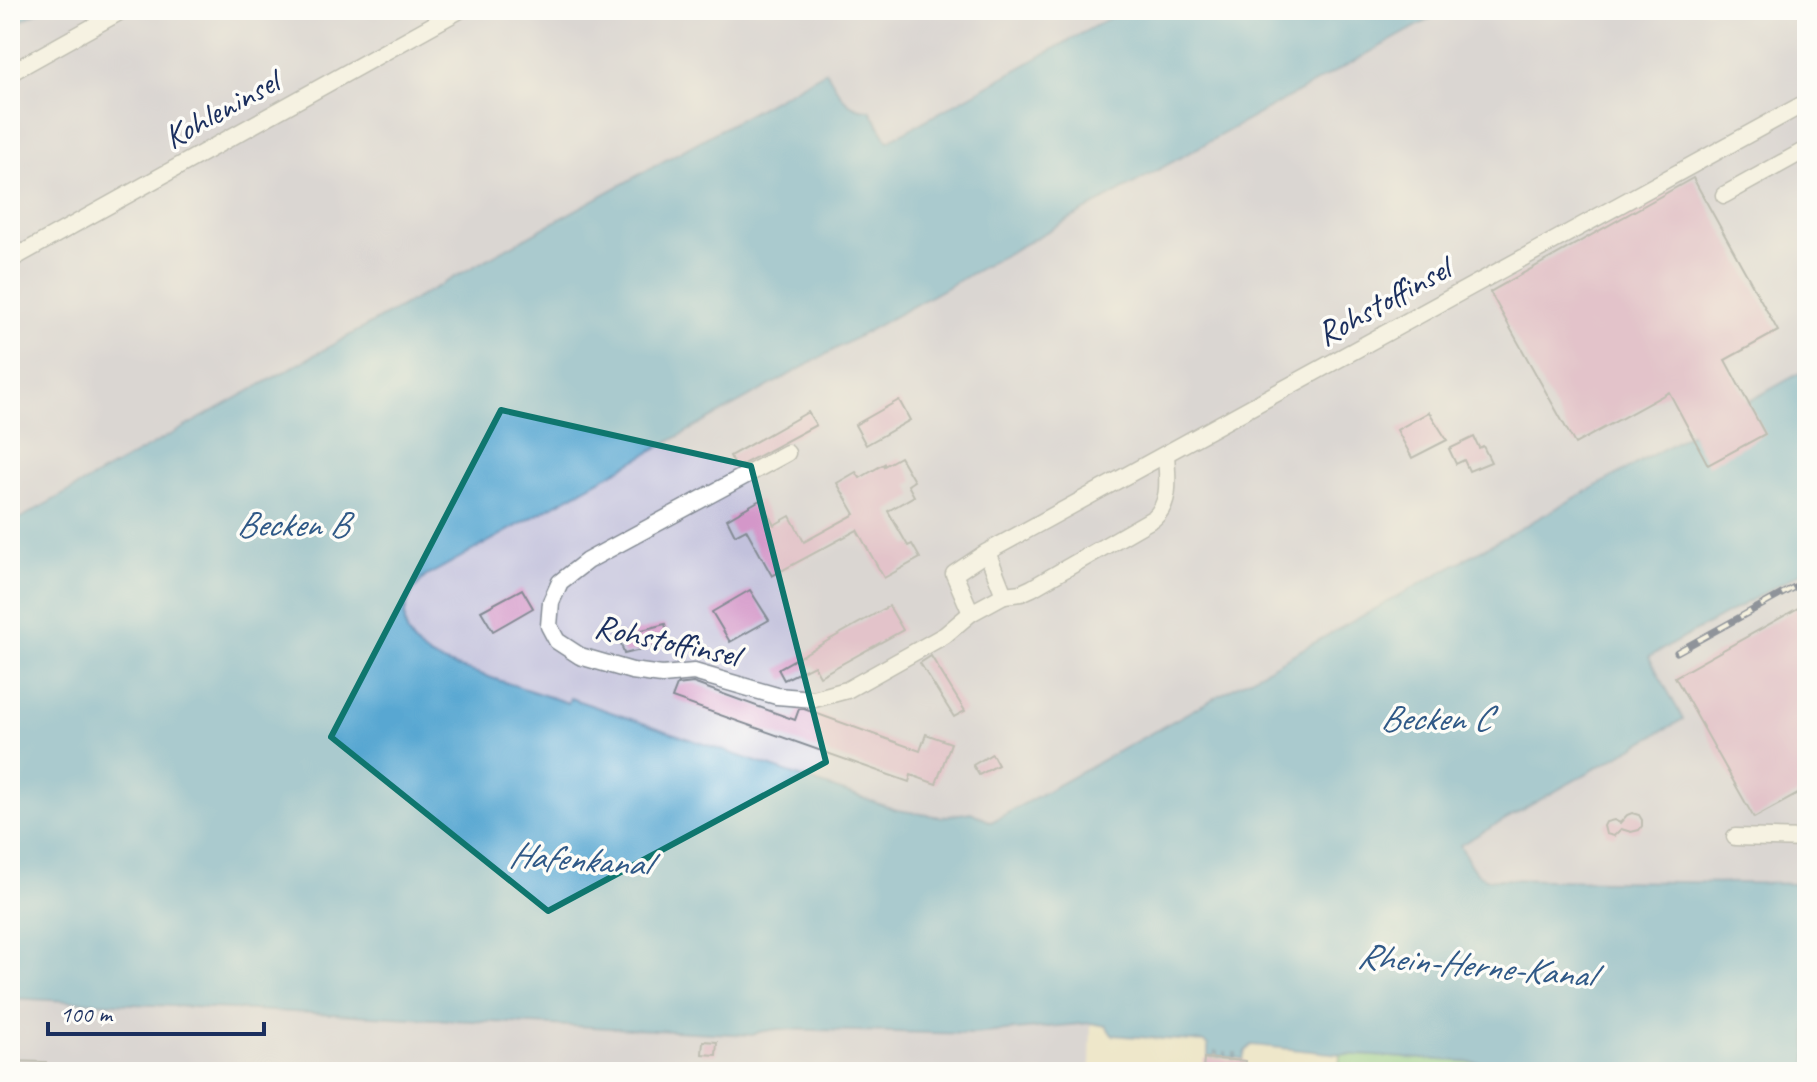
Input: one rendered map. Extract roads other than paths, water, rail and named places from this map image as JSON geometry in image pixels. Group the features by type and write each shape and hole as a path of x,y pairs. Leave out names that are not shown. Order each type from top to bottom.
{"street":[{"path":"10,73 123,10"},
{"name":"Kohleninsel","path":"10,260 460,10"},
{"name":"Rohstoffinsel","path":"971,613 954,574 987,552 1807,102"},
{"path":"1724,195 1807,149"},
{"name":"Rohstoffinsel","path":"787,453 587,561 560,582 551,602 549,626 557,641 580,656 632,671 662,675 694,672 777,696 814,699 847,690 945,635 971,613 1004,595 1032,588 1154,518 1163,511 1166,500 1166,454"},
{"path":"987,552 1004,595"},
{"path":"1735,837 1807,839"}],"water":[{"path":"10,10 41,10 10,27"},
{"path":"1124,10 1446,10 425,577 412,593 405,611 411,639 431,657 447,664 568,703 570,698 897,810 941,817 971,812 991,822 1807,369 1807,569 1649,657 1683,719 1460,845 1473,869 1488,879 1807,884 1807,1072 1646,1072 1340,1054 1252,1045 1245,1051 1243,1059 1236,1058 1236,1053 1234,1058 1226,1057 1226,1052 1224,1057 1217,1057 1215,1051 1214,1057 1208,1056 1208,1045 1204,1042 1112,1035 1106,1026 1091,1023 973,1034 778,1029 753,1035 10,998 10,524 826,71 848,103 870,110 888,141"}],"railway":[{"path":"1677,652 1807,580"}],"water label":[{"name":"Becken B","path":"292,524"},
{"name":"Becken C","path":"1435,718"},
{"name":"Hafenkanal","path":"579,859"},
{"name":"Rhein-Herne-Kanal","path":"1475,965"}]}
